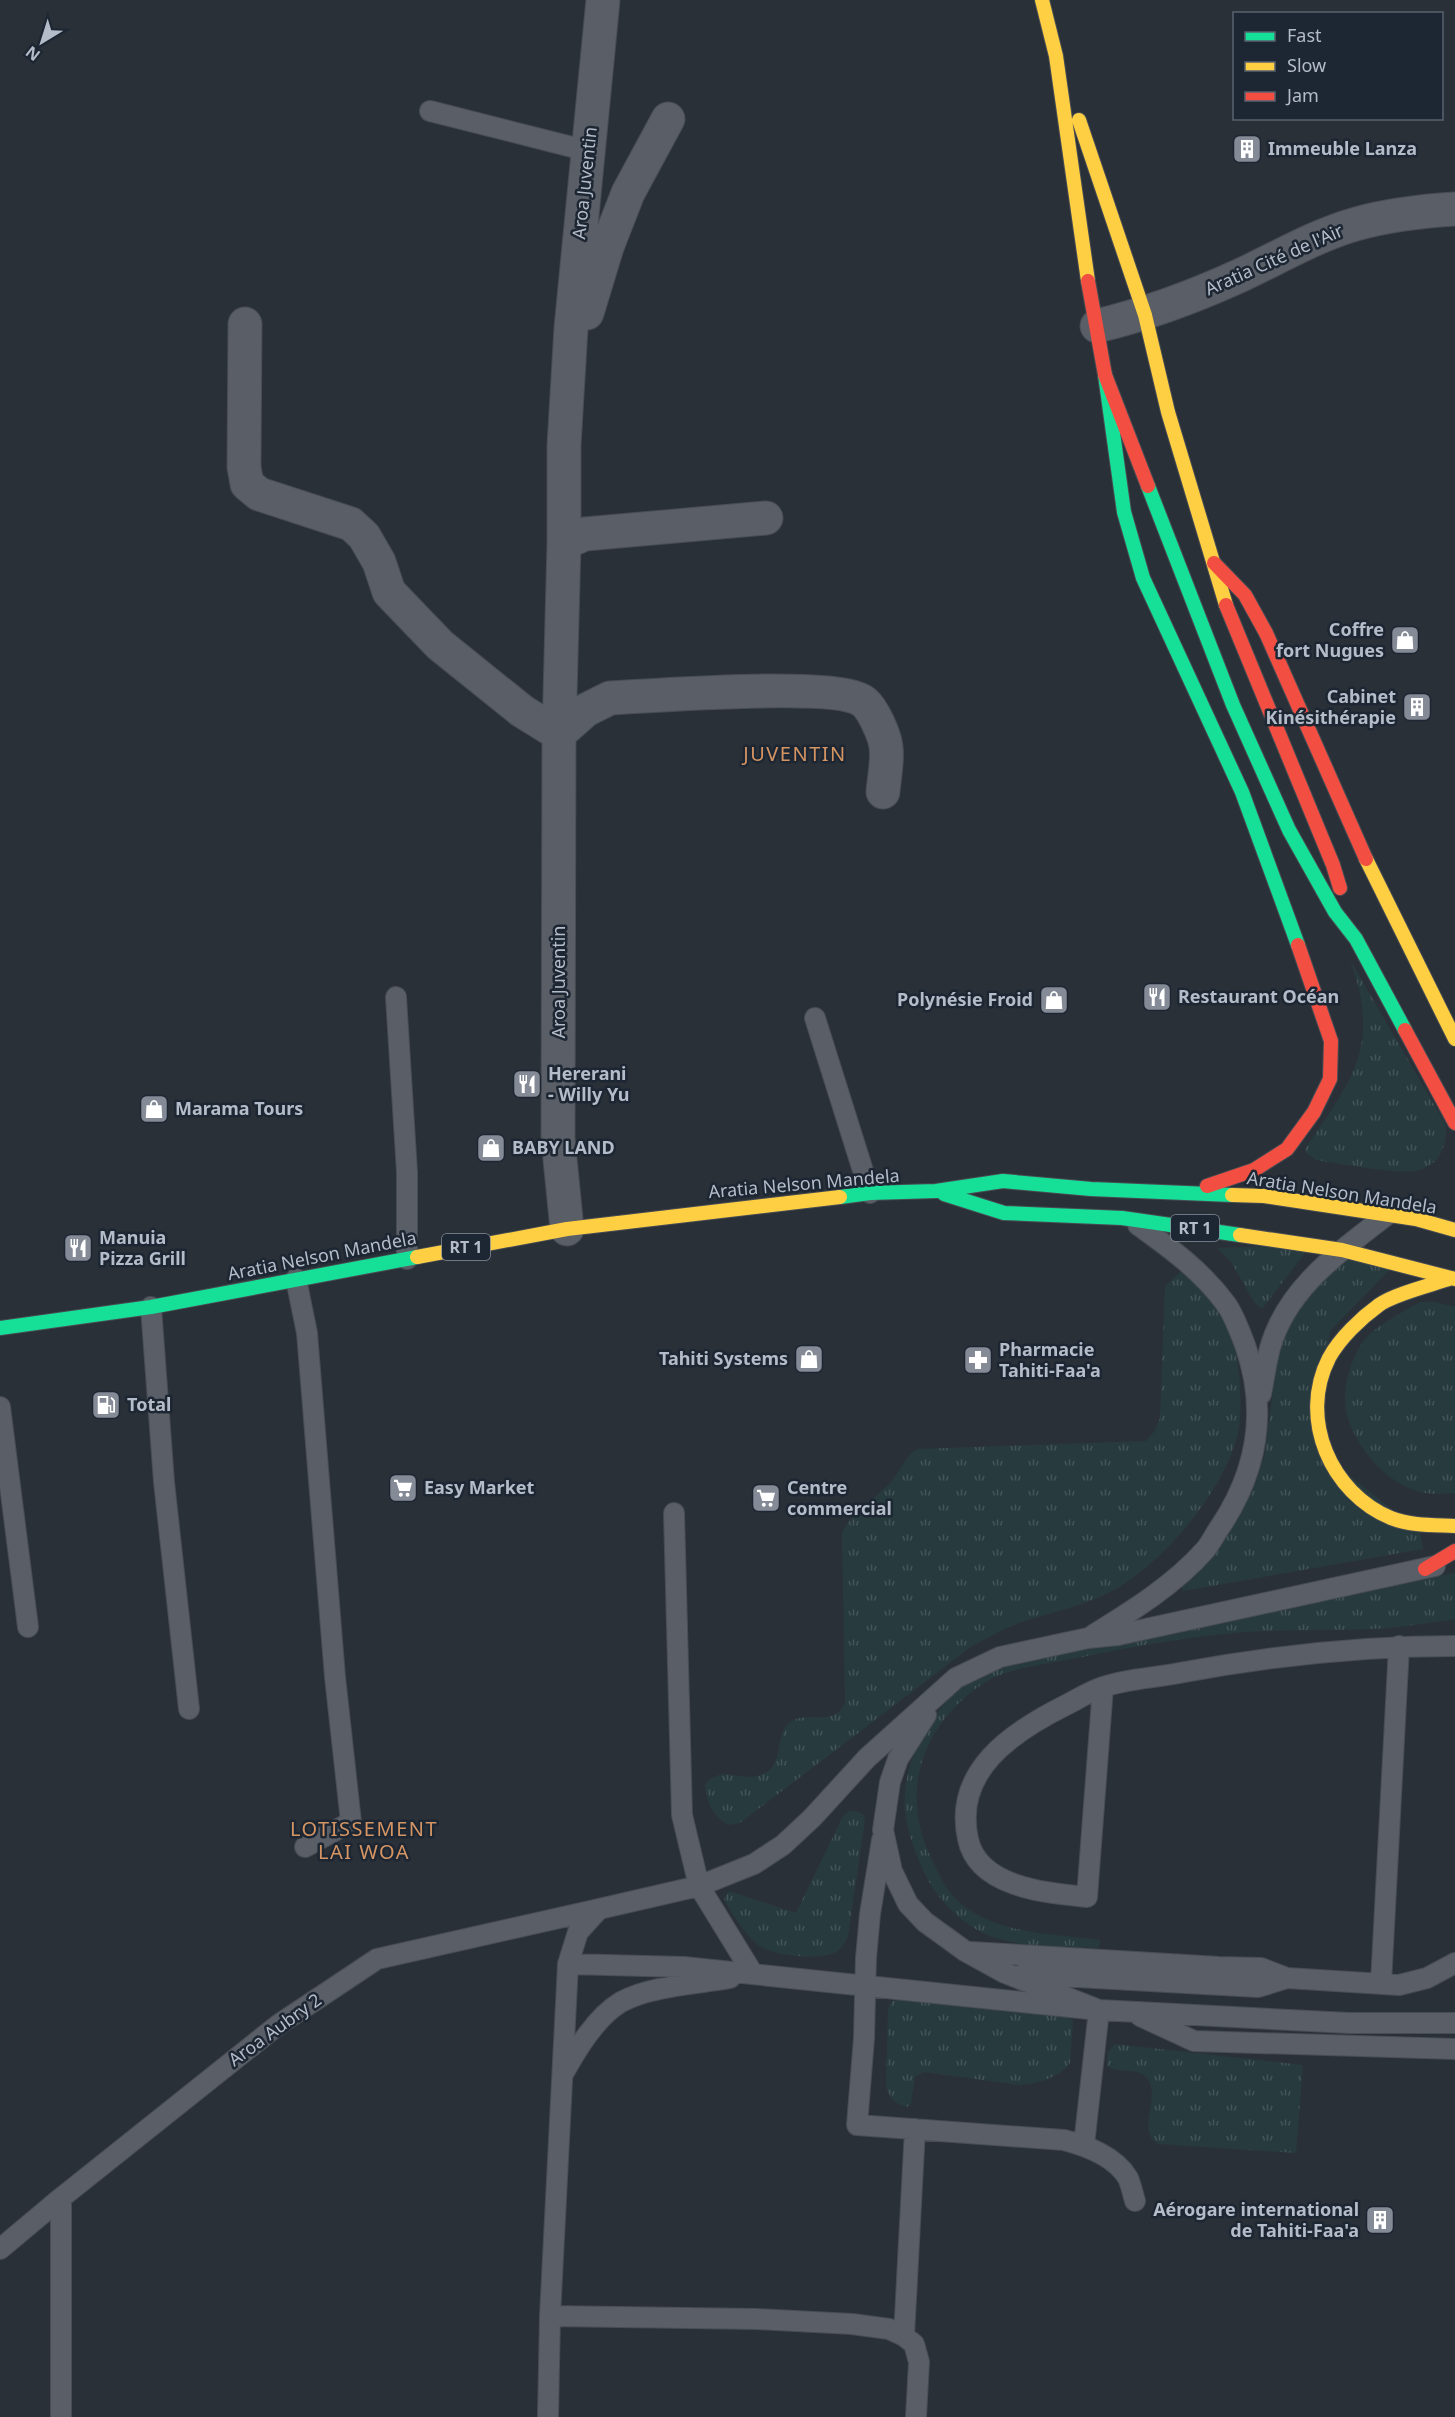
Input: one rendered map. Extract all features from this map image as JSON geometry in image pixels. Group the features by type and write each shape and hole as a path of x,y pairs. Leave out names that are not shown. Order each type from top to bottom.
{"main road":[{"path":"1042,0 1056,56 1145,315 1168,412 1226,606 1333,865 1356,939"},
{"path":"1056,56 1085,267 1105,375 1124,512 1143,579 1242,792 1274,874 1331,1041 1330,1079 1314,1112 1287,1149 1254,1170 1184,1193"},
{"path":"1105,375 1233,705 1289,830 1335,912 1356,939 1455,1123"},
{"path":"1214,563 1245,595 1266,633 1368,863 1455,1039"},
{"name":"Aratia Nelson Mandela","path":"0,1328 151,1307 567,1229 870,1192 936,1191 1003,1181 1091,1189 1264,1196 1388,1214 1455,1230"},
{"name":"Aratia Nelson Mandela","path":"936,1191 1004,1213 1131,1220 1342,1250 1453,1279"},
{"path":"1453,1279 1404,1295 1397,1295 1373,1309 1342,1339 1328,1361 1321,1378 1316,1412 1317,1434 1326,1458 1354,1496 1392,1519 1417,1524 1455,1526"},
{"path":"1425,1569 1455,1551"}],"street":[{"name":"Aroa Juventin","path":"567,1229 558,1139 559,734 564,445 568,366 603,0"},
{"name":"Aroa Juventin","path":"568,366 624,204 668,119"},
{"name":"Aratia Cité de l'Air","path":"1097,327 1145,315 1191,298 1298,246 1355,224 1401,214 1455,209"},
{"path":"244,324 243,468 247,484 259,495 351,524 364,536 379,562 390,592 441,645 522,711 559,734 586,710 610,698 741,693 840,693 864,701 873,713 886,746 883,792"},
{"path":"564,543 585,534 766,518"}],"lane":[{"path":"430,111 588,151"},
{"path":"396,997 407,1172 407,1259"},
{"path":"814,1018 870,1192"},
{"path":"1088,1638 1138,1607 1205,1549 1230,1512 1246,1478 1256,1446 1259,1408 1270,1347 1278,1327 1294,1299 1313,1275 1388,1214"},
{"path":"1131,1220 1182,1256 1226,1304 1253,1367 1259,1408"},
{"path":"296,1279 307,1333 335,1677 351,1822 305,1847"},
{"path":"151,1307 164,1482 189,1709"},
{"path":"0,1407 28,1627"},
{"path":"674,1513 682,1815 699,1886 753,1974"},
{"path":"1135,2201 1128,2179 1118,2166 1101,2153 1084,2145 1064,2140 857,2125 870,1914 890,1782 898,1759 926,1714 956,1678 1000,1657 1088,1638 1118,1635 1425,1569 1455,1560"},
{"path":"1381,1983 1399,1646"},
{"path":"1103,1687 1087,1897 1040,1892 1014,1885 997,1876 981,1863 969,1844 964,1821 965,1804 971,1787 996,1749 1053,1712 1103,1687 1300,1654 1399,1646 1455,1646"},
{"name":"Aroa Aubry 2","path":"0,2249 278,2025 377,1959 699,1886 754,1864 783,1845 812,1818 867,1758 956,1678"},
{"path":"883,1830 892,1871 908,1904 926,1922 965,1952 1005,1974 1100,2010"},
{"path":"548,2417 550,2316 568,1964 578,1932 598,1909"},
{"path":"965,1952 1261,1968 1287,1978 1399,1985 1427,1978 1455,1963"},
{"path":"568,1964 684,1967 1100,2010 1349,2023 1455,2024"},
{"path":"561,2078 580,2043 621,2002 649,1991 753,1974"},
{"path":"1005,1974 1258,1987 1287,1978"},
{"path":"1084,2145 1100,2010"},
{"path":"1129,2011 1194,2042 1455,2049"},
{"path":"1431,2023 1455,2017"},
{"path":"904,2336 915,2129"},
{"path":"61,2198 61,2417"},
{"path":"550,2316 756,2319 852,2324 890,2330 904,2336 914,2344 919,2362 916,2417"}],"green space":[{"path":"1350,960 1446,1125 1444,1146 1438,1158 1420,1170 1400,1171 1354,1166 1316,1160 1306,1153 1305,1149 1348,1082 1357,1061 1362,1039 1363,1016 1359,990"},
{"path":"1311,1245 1262,1309 1254,1302 1231,1262 1217,1248"},
{"path":"1358,1248 1394,1265 1330,1331 1315,1448 1420,1532 1423,1549 1183,1591 1178,1577 1236,1516 1256,1482 1265,1453 1278,1350 1298,1303"},
{"path":"1181,1271 1186,1271 1203,1290 1219,1309 1227,1324 1238,1366 1241,1399 1239,1429 1228,1462 1217,1483 1189,1523 1155,1560 1119,1587 1082,1604 1016,1624 972,1646 740,1823 728,1825 722,1821 714,1813 707,1798 705,1785 711,1779 724,1774 754,1777 769,1771 774,1765 786,1726 799,1718 829,1717 841,1710 845,1702 842,1533 846,1525 891,1482 909,1456 917,1449 1146,1441 1154,1432 1160,1418 1165,1286"},
{"path":"1420,1302 1434,1302 1455,1307 1455,1493 1419,1492 1393,1479 1374,1463 1359,1443 1346,1411 1347,1378 1355,1356 1366,1338 1392,1318"},
{"path":"1455,1573 1455,1619 1388,1628 1291,1630 1194,1637 1032,1666 989,1680 968,1695 950,1713 935,1732 925,1754 918,1777 917,1801 920,1826 928,1851 946,1887 960,1903 977,1915 996,1923 1038,1933 1100,1940 1099,1948 1025,1945 983,1933 945,1904 925,1874 917,1857 905,1811 905,1790 909,1770 916,1750 937,1712 966,1681 987,1665 1029,1651"},
{"path":"849,1811 863,1814 865,1820 848,1936 843,1946 834,1953 817,1956 794,1956 763,1948 747,1934 724,1899 729,1891 796,1913 843,1816"},
{"path":"899,1999 1067,2016 1073,2021 1070,2063 1060,2073 1047,2079 1019,2085 924,2072 915,2076 911,2104 907,2107 895,2102 886,2085 888,2009 892,2001"},
{"path":"1115,2044 1303,2065 1296,2153 1159,2144 1152,2139 1149,2132 1152,2094 1147,2078 1139,2073 1107,2066 1108,2052"}],"traffic: fast":[{"path":"1105,375 1124,512 1143,578 1242,792 1298,945"},
{"path":"1148,486 1233,705 1289,830 1335,912 1356,939 1405,1030"},
{"path":"840,1197 870,1193 936,1191 1003,1181 1091,1189 1232,1195"},
{"path":"944,1194 1004,1213 1122,1218 1240,1235"},
{"path":"0,1328 151,1307 417,1257"}],"traffic: slow":[{"path":"1042,0 1056,56 1088,281"},
{"path":"1079,120 1145,315 1168,412 1226,605"},
{"path":"1366,859 1455,1039"},
{"path":"1232,1195 1264,1196 1416,1219 1455,1230"},
{"path":"417,1257 567,1229 840,1197"},
{"path":"1240,1235 1342,1250 1455,1279"},
{"path":"1452,1278 1403,1293 1372,1310 1358,1322 1329,1358 1320,1381 1317,1405 1319,1429 1326,1452 1337,1472 1352,1491 1370,1506 1399,1521 1423,1525 1455,1526"}],"traffic: jam":[{"path":"1088,281 1105,375 1148,486"},
{"path":"1214,563 1245,595 1266,633 1366,859"},
{"path":"1226,605 1333,865 1340,888"},
{"path":"1207,1186 1254,1170 1287,1149 1314,1112 1330,1079 1331,1041 1298,945"},
{"path":"1405,1030 1455,1123"},
{"path":"1425,1569 1455,1551"}],"place":[{"name":"Immeuble Lanza","path":"1247,149"},
{"name":"Coffre fort Nugues","path":"1405,640"},
{"name":"Cabinet Kinésithérapie","path":"1417,707"},
{"name":"Restaurant Océan","path":"1157,997"},
{"name":"Polynésie Froid","path":"1054,1000"},
{"name":"Hererani - Willy Yu","path":"527,1084"},
{"name":"Marama Tours","path":"154,1109"},
{"name":"BABY LAND","path":"491,1148"},
{"name":"Manuia Pizza Grill","path":"78,1248"},
{"name":"Tahiti Systems","path":"809,1359"},
{"name":"Pharmacie Tahiti-Faa'a","path":"978,1360"},
{"name":"Total","path":"106,1405"},
{"name":"Easy Market","path":"403,1488"},
{"name":"Centre commercial","path":"766,1498"},
{"name":"Aérogare international de Tahiti-Faa'a","path":"1380,2220"}],"district":[{"name":"JUVENTIN","path":"795,754"},
{"name":"LOTISSEMENT LAI WOA","path":"364,1840"}]}
